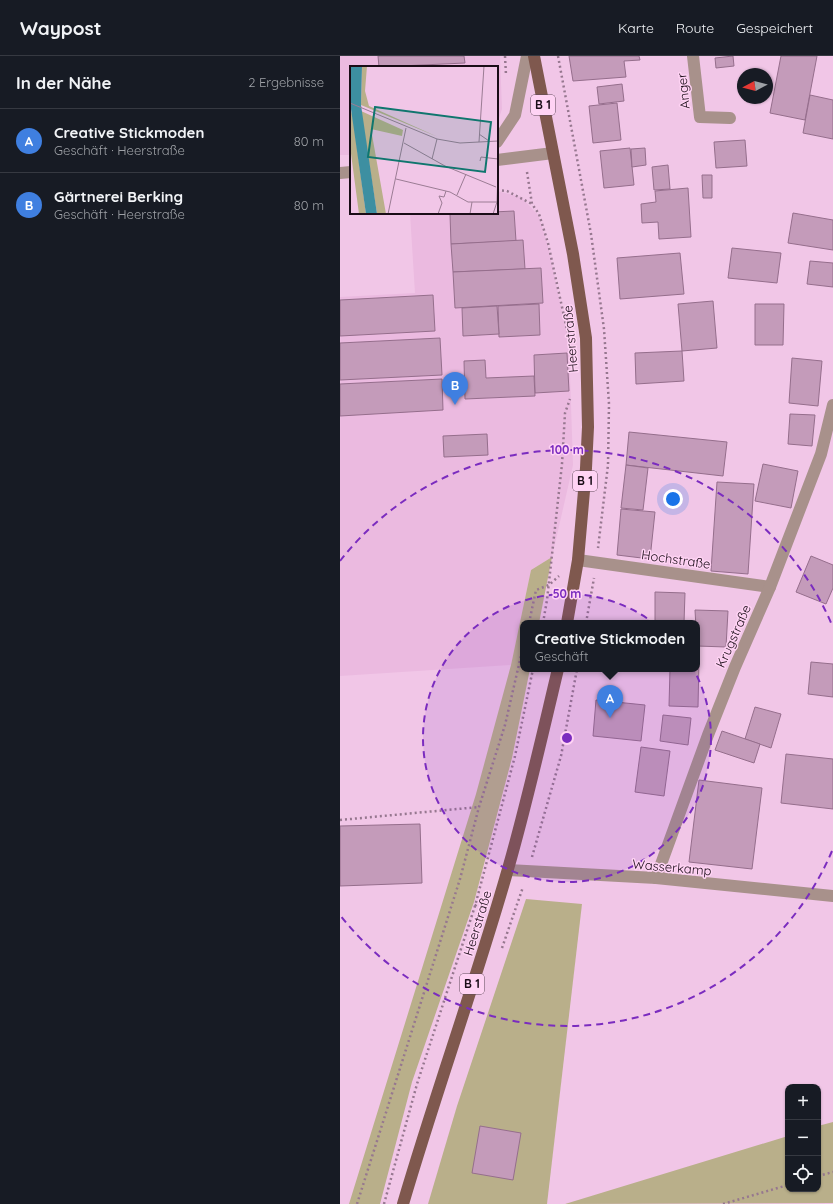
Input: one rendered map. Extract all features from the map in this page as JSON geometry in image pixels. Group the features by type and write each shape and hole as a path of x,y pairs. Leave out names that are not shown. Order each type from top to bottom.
{"main road":[{"name":"Heerstraße","path":"534,56 573,254 586,338 588,383 586,468 578,560 568,620"},
{"name":"Heerstraße","path":"403,1204 435,1098 508,870 530,790 557,672"}],"street":[{"path":"498,140 515,115 527,56"},
{"name":"Anger","path":"694,56 700,117 730,118"},
{"path":"498,160 553,153"},
{"path":"340,173 350,172"},
{"name":"Krugstraße","path":"656,878 708,735 735,667 770,587 821,454 833,405"},
{"name":"Hochstraße","path":"578,560 770,587"},
{"name":"Wasserkamp","path":"508,870 656,878 833,896"}],"path":[{"path":"505,56 506,76"},
{"path":"524,157 532,204 539,214 548,242 569,340"},
{"path":"498,190 507,191 532,204"},
{"path":"543,620 562,464 565,413 572,396"},
{"path":"530,620 536,590 548,585 578,560"},
{"path":"357,1204 460,879 479,807 505,725 520,660"},
{"path":"384,1204 417,1084 474,906 515,756 532,672"},
{"path":"528,872 561,756 577,672"},
{"path":"340,820 479,807"},
{"path":"821,1175 833,1172"},
{"path":"723,1204 785,1186"}],"shaded area":[{"path":"340,56 500,56 502,109 498,121 498,66 350,66 350,155 340,155"},
{"path":"498,191 521,197 538,215 548,246 569,345 573,465 552,557 531,570 511,665 340,676 340,297 415,293 410,214 498,214"},
{"path":"552,557 540,620 520,620 531,570"},
{"path":"520,622 520,672 529,672 512,758 474,902 412,1082 380,1204 349,1204 476,794 511,665"},
{"path":"526,899 582,904 547,1204 428,1204 457,1106"},
{"path":"833,1122 833,1203 565,1204 785,1137 785,1192 821,1192 821,1125"}],"building":[{"path":"378,56 464,56 465,63 400,66 379,66"},
{"path":"569,56 639,56 640,60 624,61 626,77 573,81"},
{"path":"733,56 734,66 716,68 715,58"},
{"path":"781,56 817,56 805,120 770,113 773,104"},
{"path":"622,84 624,101 599,104 597,87"},
{"path":"810,95 833,100 833,139 803,133"},
{"path":"617,103 621,140 593,143 589,106"},
{"path":"745,140 747,166 716,168 714,142"},
{"path":"630,148 634,185 604,188 600,151"},
{"path":"645,148 646,165 632,167 631,149"},
{"path":"668,165 670,189 654,190 652,167"},
{"path":"702,175 712,175 712,198 703,198"},
{"path":"688,188 691,237 659,239 658,222 642,223 641,204 656,202 655,191"},
{"path":"514,211 516,241 451,244 450,214 498,214 498,212"},
{"path":"793,213 833,220 833,250 788,243"},
{"path":"523,240 525,269 453,272 451,244"},
{"path":"732,248 781,253 777,283 728,278"},
{"path":"680,253 684,294 620,299 617,258"},
{"path":"810,261 833,263 833,287 807,284"},
{"path":"541,268 543,303 455,308 453,272"},
{"path":"433,295 435,331 340,336 340,300"},
{"path":"713,301 717,348 682,351 678,304"},
{"path":"539,304 540,335 499,337 498,306"},
{"path":"755,304 784,304 783,345 755,345"},
{"path":"497,306 499,334 463,336 462,308"},
{"path":"440,338 442,375 340,380 340,343"},
{"path":"682,351 684,381 636,384 635,353"},
{"path":"567,353 569,391 535,393 534,355"},
{"path":"792,358 822,361 818,406 789,403"},
{"path":"485,360 486,378 534,376 535,396 465,399 464,361"},
{"path":"442,379 443,410 340,416 340,384"},
{"path":"790,414 815,415 812,446 788,444"},
{"path":"629,432 727,442 723,476 626,465"},
{"path":"487,434 488,455 444,457 443,436"},
{"path":"763,464 798,471 791,508 755,501"},
{"path":"626,465 648,468 643,510 621,508"},
{"path":"717,482 754,484 748,574 711,571"},
{"path":"621,509 655,512 650,559 617,555"},
{"path":"811,556 833,565 833,588 826,604 796,592"},
{"path":"655,592 685,593 684,620 655,620"},
{"path":"695,610 728,611 726,647 700,646 700,620 696,620"},
{"path":"811,662 833,664 833,697 808,694"},
{"path":"670,672 699,672 698,707 669,706"},
{"path":"596,700 645,705 641,741 593,736"},
{"path":"755,707 781,714 771,748 745,739"},
{"path":"663,715 691,718 688,745 660,741"},
{"path":"722,731 760,744 754,763 715,750"},
{"path":"641,747 670,751 664,796 635,792"},
{"path":"786,754 833,759 833,809 781,803"},
{"path":"699,780 762,788 752,869 689,862"},
{"path":"420,824 422,883 340,886 340,826"},
{"path":"480,1126 521,1133 513,1180 472,1173"}],"place":[{"name":"Gärtnerei Berking","path":"455,405"},
{"name":"Creative Stickmoden","path":"610,718"}]}
